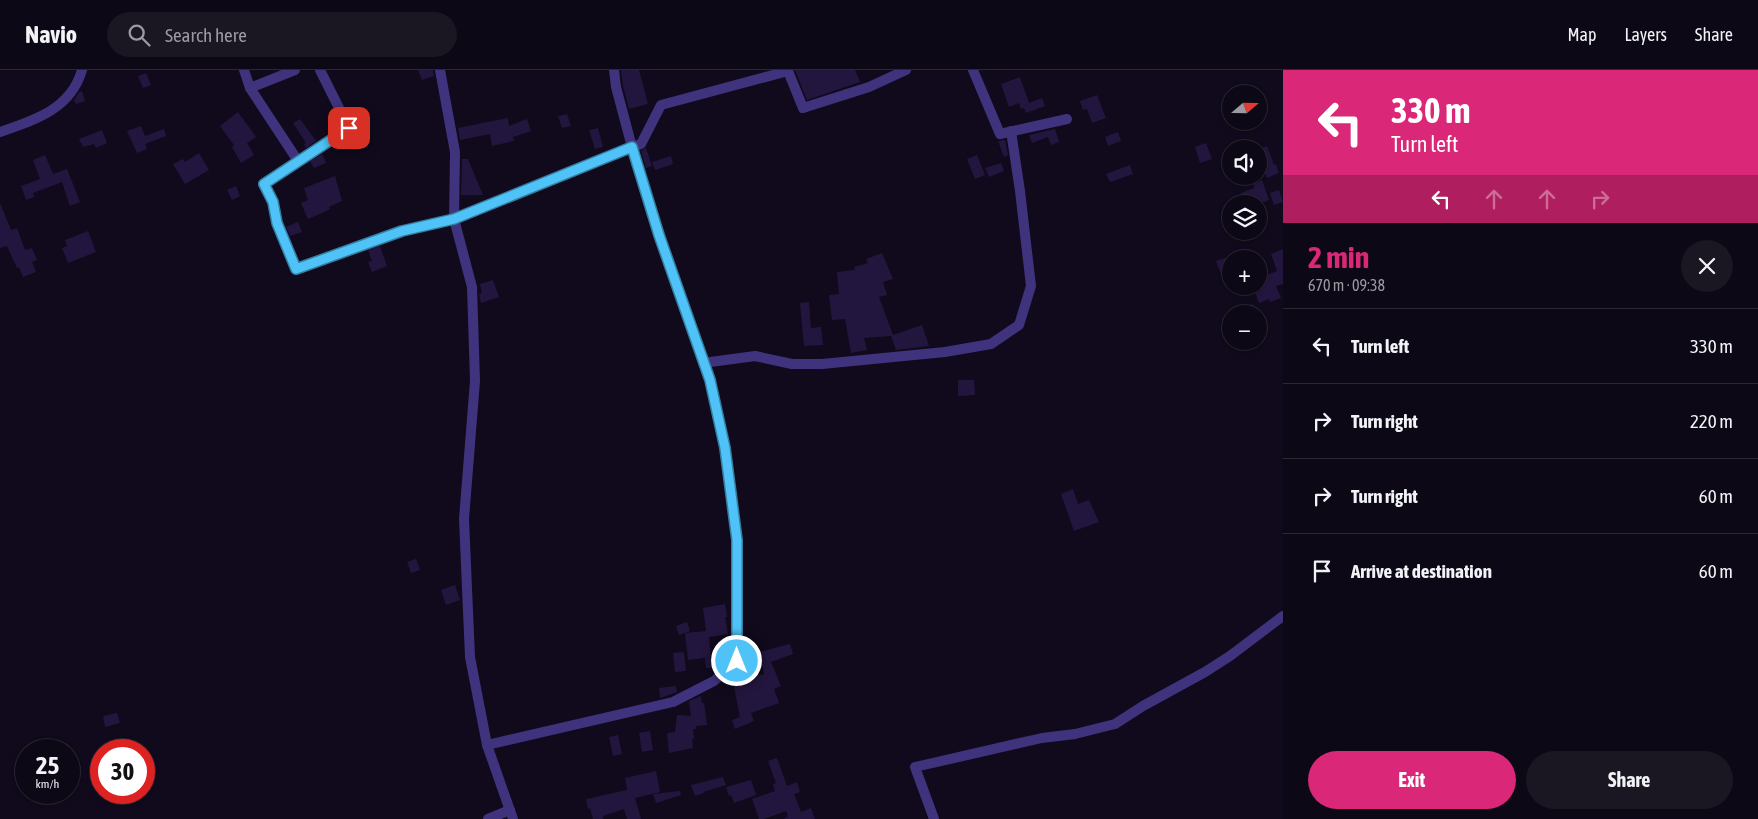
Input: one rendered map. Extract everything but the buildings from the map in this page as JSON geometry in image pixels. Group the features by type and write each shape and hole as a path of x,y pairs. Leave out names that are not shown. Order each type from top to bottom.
{"street":[{"path":"0,132 33,120 61,105 79,82 82,70"},
{"path":"244,70 250,88 298,161"},
{"path":"250,88 284,72 295,70"},
{"path":"320,70 349,128 264,184 273,202 277,223 296,269 402,231 454,219 642,144 661,105 788,71 803,108 869,87 906,70"},
{"path":"440,70 456,152 454,219 472,287 475,381 464,519 470,657 487,745 511,815 488,819"},
{"path":"487,745 673,702 714,681 737,661 737,540 725,448 710,380 659,235 632,147 616,87 614,70"},
{"path":"973,70 1000,134 1067,119"},
{"path":"703,363 755,356 792,364 822,364 945,352 991,344 1019,325 1031,286 1011,131"},
{"path":"934,819 915,767 1042,738 1075,734 1115,724 1143,706 1205,672 1255,638 1283,616"}],"route":[{"path":"349,128 264,184 273,202 277,223 296,269 402,231 454,219 632,147 659,235 710,380 725,448 737,540 737,661"}]}
